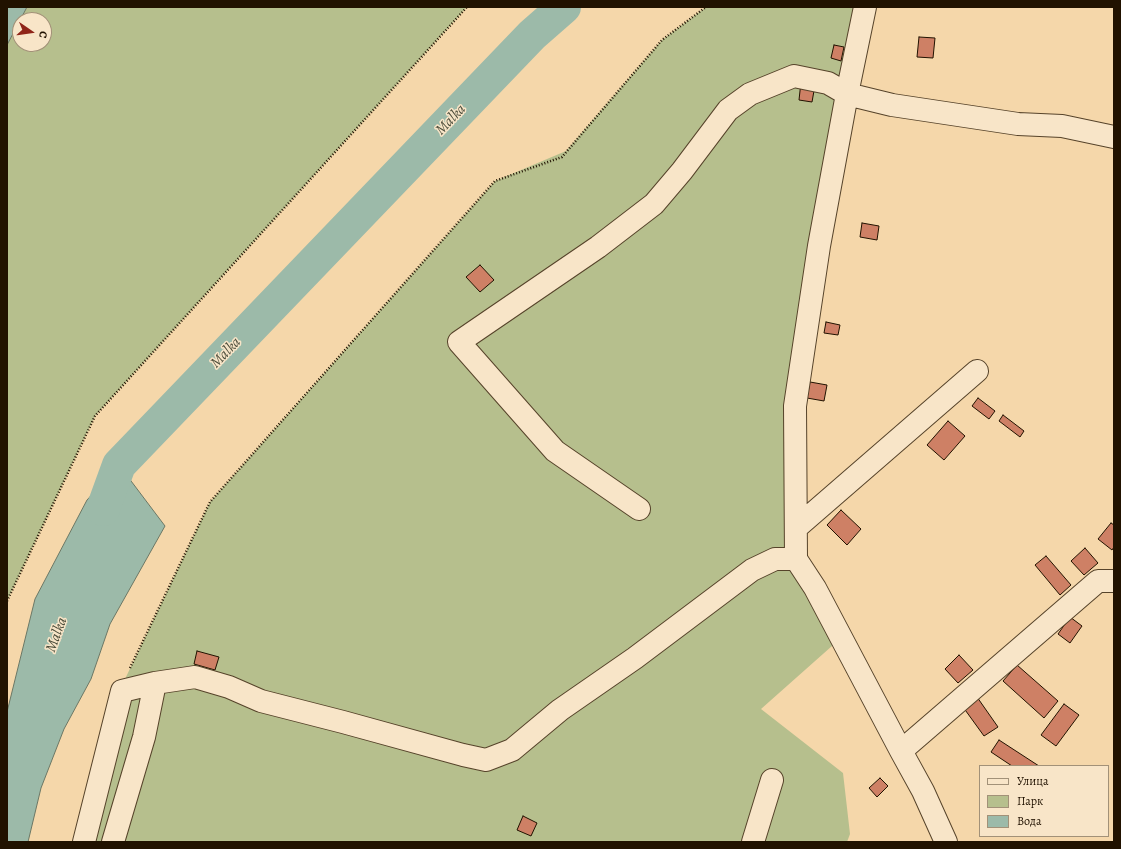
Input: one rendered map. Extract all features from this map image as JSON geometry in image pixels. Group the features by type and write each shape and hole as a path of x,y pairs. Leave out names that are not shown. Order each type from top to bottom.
{"street":[{"path":"865,7 847,94 819,246 795,406 796,559 815,588 923,791 946,842"},
{"path":"639,509 556,451 459,342 598,247 654,204 682,171 728,110 750,94 794,76 828,83 847,94 892,105 1018,124 1062,126 1114,137"},
{"path":"796,528 977,371"},
{"path":"84,842 122,691 155,683 195,677 229,687 261,701 486,760 512,750 560,710 635,658 752,570 775,559 796,559"},
{"path":"901,751 1098,581 1114,581"},
{"path":"113,842 144,737 155,683"},
{"path":"753,842 772,780"}],"path":[{"path":"7,601 95,416 467,7"},
{"path":"122,691 126,677 210,502 495,181 562,157 662,40 706,7"}],"green space":[{"path":"27,7 467,7 95,416 7,601 7,45 12,35 12,52 52,52 52,12 24,12"},
{"path":"706,7 865,7 795,406 796,559 841,638 761,709 843,773 850,834 847,842 84,842 126,677 210,502 495,181 566,151 662,40"}],"water":[{"path":"7,7 27,7 24,12 12,12 12,36 7,45"},
{"path":"119,465 165,526 110,624 91,679 64,729 41,788 28,842 7,842 7,712 35,599 87,500"}],"building":[{"path":"919,37 935,38 933,58 917,57"},
{"path":"834,45 844,47 841,61 831,58"},
{"path":"801,82 815,85 812,102 799,100"},
{"path":"862,223 879,226 877,240 860,237"},
{"path":"480,265 494,280 480,292 466,277"},
{"path":"826,322 840,325 838,335 824,333"},
{"path":"810,382 827,385 824,401 807,398"},
{"path":"978,398 995,411 989,419 972,406"},
{"path":"1003,415 1024,431 1020,437 999,421"},
{"path":"948,421 965,436 944,460 927,445"},
{"path":"841,510 861,529 847,545 827,525"},
{"path":"1111,523 1114,525 1114,547 1112,550 1098,539"},
{"path":"1085,548 1098,563 1084,575 1071,561"},
{"path":"1046,556 1071,585 1060,595 1035,565"},
{"path":"1070,617 1082,626 1070,643 1058,634"},
{"path":"197,651 219,657 215,670 194,664"},
{"path":"959,655 973,670 958,683 945,669"},
{"path":"1017,665 1058,701 1044,718 1003,681"},
{"path":"977,697 998,727 984,736 963,707"},
{"path":"1064,704 1079,715 1056,746 1041,735"},
{"path":"999,740 1037,765 1010,765 991,752"},
{"path":"880,778 888,786 877,797 869,788"},
{"path":"523,816 537,823 531,836 517,830"}],"waterway":[{"name":"Malka","path":"103,509 119,465 532,35 564,7"}]}
